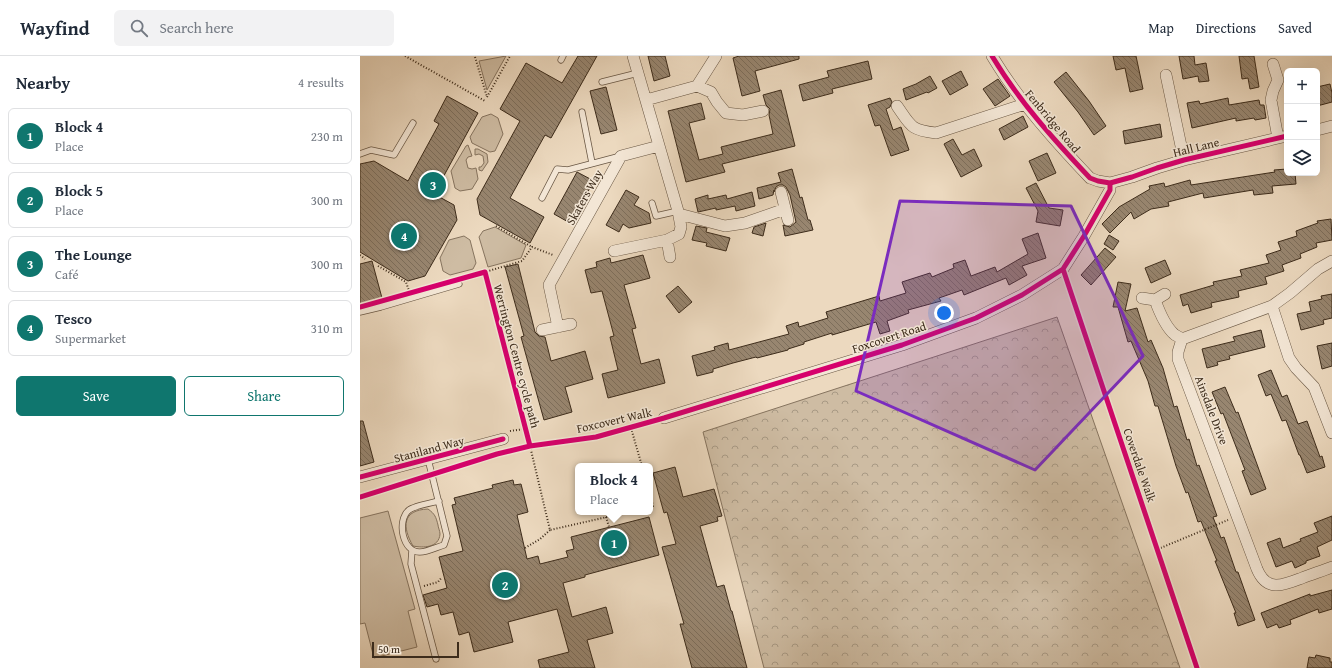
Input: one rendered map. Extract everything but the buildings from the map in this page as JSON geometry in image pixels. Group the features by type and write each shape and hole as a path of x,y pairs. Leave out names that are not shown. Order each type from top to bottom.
{"street":[{"path":"614,251 667,240 679,234 681,227 679,212 633,56"},
{"path":"697,86 716,56"},
{"name":"Fenbridge Road","path":"992,56 1005,78 1025,104 1090,178 1110,183"},
{"name":"Hall Lane","path":"1110,183 1184,160 1282,137 1270,100 1272,91 1278,80 1273,64"},
{"path":"1166,75 1184,160"},
{"path":"646,100 697,86 711,92 726,113 743,115 763,111"},
{"name":"Fenbridge Road","path":"897,106 915,129 923,132 936,133 1025,104"},
{"path":"1320,129 1332,126"},
{"path":"621,156 660,146"},
{"name":"Skaters Way","path":"558,327 549,285 621,156"},
{"name":"Foxcovert Road","path":"664,418 902,345 976,318 1022,295 1063,269 1110,190 1110,183"},
{"path":"781,192 788,220"},
{"path":"679,212 724,226 745,223 785,209"},
{"path":"667,240 670,257"},
{"path":"1142,298 1160,297 1160,312 1174,335 1182,338 1272,306 1290,293 1318,268 1332,261"},
{"path":"1272,306 1290,358 1296,368 1314,387 1332,432"},
{"path":"542,330 571,324"},
{"name":"Ainsdale Drive","path":"1182,338 1178,352 1178,359 1259,574 1269,584 1278,586 1332,567"},
{"name":"Staniland Way","path":"360,477 428,459 505,435"}],"lane":[{"path":"602,82 638,74"},
{"path":"582,112 592,163"},
{"path":"360,154 371,150 394,155 413,123"},
{"path":"542,198 557,169 568,170 621,156"},
{"path":"652,203 656,216 679,212"},
{"path":"360,312 381,308 459,284"},
{"path":"428,459 439,501 447,536 444,545 420,552 412,550 406,543 402,530 402,518 410,509 439,501"},
{"path":"412,550 411,564 436,659"}],"path":[{"path":"405,56 485,101"},
{"path":"475,56 487,97 510,56"},
{"path":"496,226 532,247 564,259"},
{"path":"477,274 522,261 532,247"},
{"path":"360,255 366,259"},
{"path":"378,266 406,282 413,292 403,294"},
{"path":"631,428 641,463"},
{"path":"505,435 528,437 537,445"},
{"path":"524,448 528,437"},
{"path":"528,437 550,530"},
{"path":"525,548 540,539 550,530 615,515"},
{"path":"1158,549 1238,516"},
{"path":"606,517 609,527"},
{"path":"1156,541 1161,556"},
{"path":"417,588 438,582 442,577"}],"highlighted area":[{"path":"900,201 1071,206 1143,356 1035,470 856,391"}],"green space":[{"path":"506,56 487,90 479,61"},
{"path":"491,114 498,118 503,134 495,151 490,152 472,143 470,137 482,117"},
{"path":"468,145 472,156 468,157 466,160 468,168 476,168 478,179 472,189 460,191 455,188 451,171"},
{"path":"475,149 487,154 488,162 482,171 479,170 479,167 481,167 484,163 483,156 479,154 475,155"},
{"path":"495,227 526,245 521,258 488,267 479,237 483,231"},
{"path":"464,236 470,240 476,263 473,269 450,275 443,271 440,258 449,240"},
{"path":"1057,317 1180,668 764,668 703,432"},
{"path":"428,509 434,514 437,520 440,533 439,539 430,546 413,546 409,539 406,526 409,516 419,510"},
{"path":"388,511 415,609 408,611 417,647 374,658 365,623 360,624 360,518"}],"cycle path":[{"path":"992,56 1002,73 1050,135 1090,178 1098,181 1110,183 1184,160 1284,137"},
{"name":"Foxcovert Walk","path":"360,497 497,454 530,446 596,437 664,418 902,345 976,318 1022,295 1063,269 1110,190 1110,183"},
{"name":"Coverdale Walk","path":"1063,269 1197,668"},
{"name":"Werrington Centre cycle path","path":"360,307 485,272 530,446"},
{"path":"360,477 503,439"}],"place":[{"name":"The Lounge","path":"433,185"},
{"name":"Tesco","path":"404,236"},
{"name":"Block 4","path":"614,543"},
{"name":"Block 5","path":"505,585"}]}
